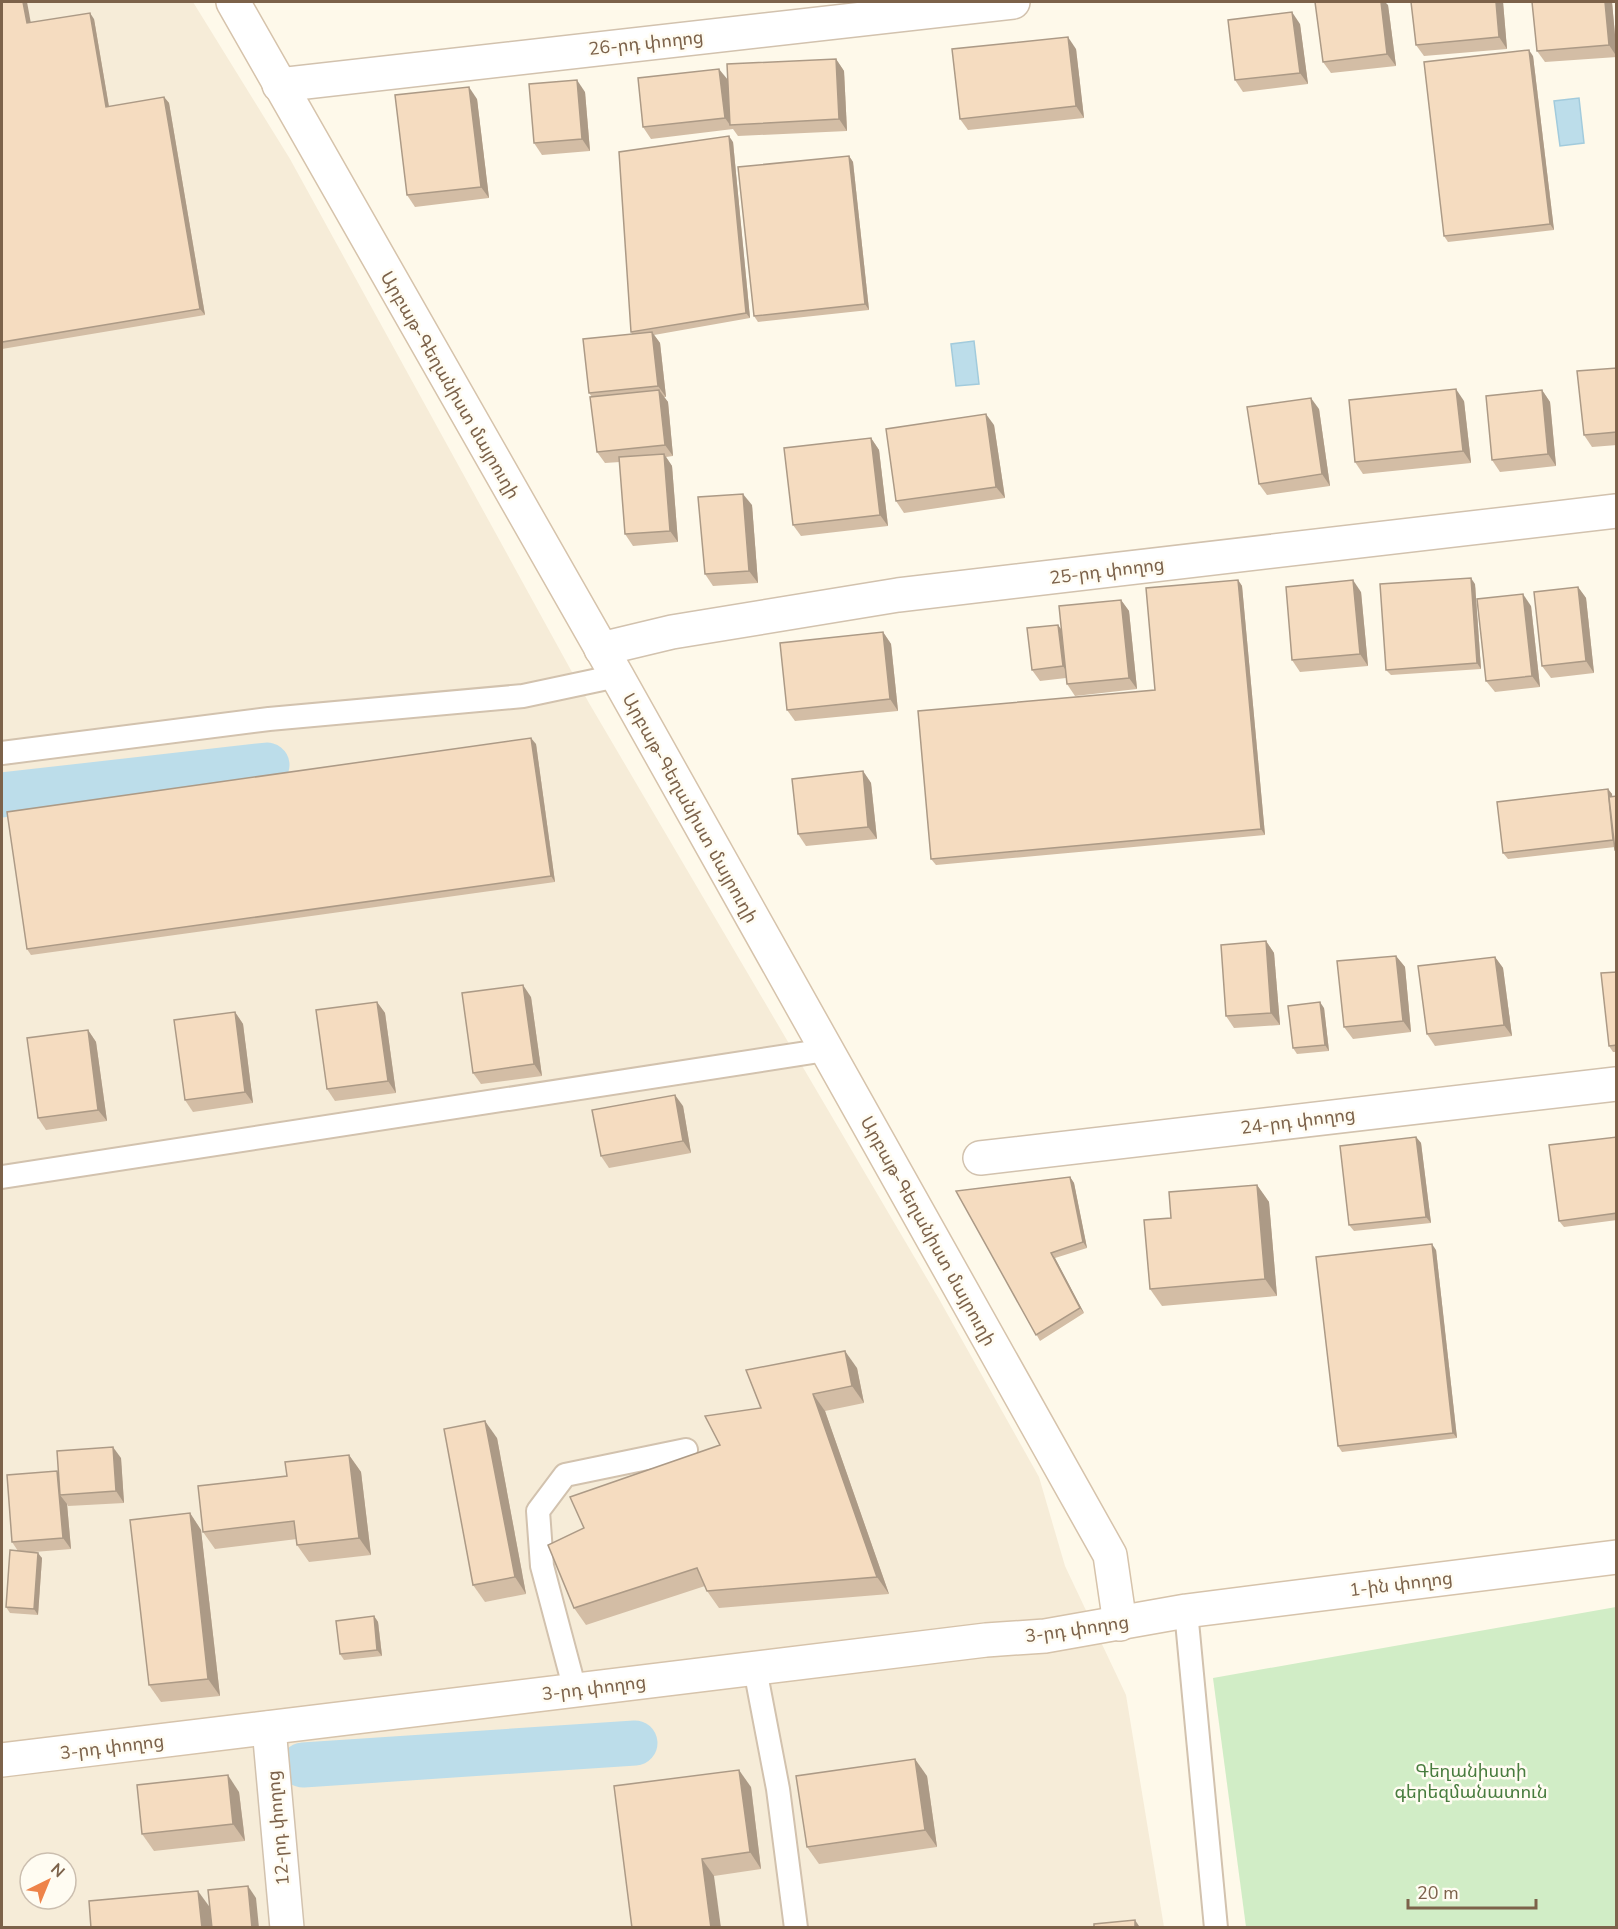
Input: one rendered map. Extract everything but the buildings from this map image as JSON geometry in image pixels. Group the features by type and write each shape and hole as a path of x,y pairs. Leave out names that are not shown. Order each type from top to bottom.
{"main road":[{"name":"Արբաթ-Գեղանիստ մայրուղի","path":"233,2 609,662 1110,1555 1120,1624"},
{"name":"26-րդ փողոց","path":"279,85 1012,2"},
{"name":"25-րդ փողոց","path":"609,662 672,632 898,595 1617,511"},
{"name":"24-րդ փողոց","path":"980,1158 1617,1084"},
{"name":"1-ին փողոց","path":"1186,1611 1617,1557"},
{"name":"3-րդ փողոց","path":"2,1760 986,1640 1045,1636 1186,1611"},
{"name":"12-րդ փողոց","path":"269,1728 287,1928"}],"lane":[{"path":"2,753 269,719 523,696 609,662"},
{"path":"2,1177 826,1050"},
{"path":"575,1690 542,1566 538,1511 565,1475 686,1450"},
{"path":"1186,1611 1216,1928"},
{"path":"755,1669 778,1789 796,1928"}],"shaded area":[{"path":"2,2 193,2 290,159 589,703 939,1299 1039,1477 1065,1566 1126,1695 1164,1927 2,1928"}],"green space":[{"name":"Գեղանիստի գերեզմանատուն","path":"1616,1607 1616,1927 1246,1927 1213,1678"}],"water":[{"path":"1579,98 1584,143 1560,146 1554,101"},
{"path":"974,341 979,384 956,386 951,344"}],"waterway":[{"path":"2,795 267,765"},
{"path":"303,1765 635,1743"}]}
